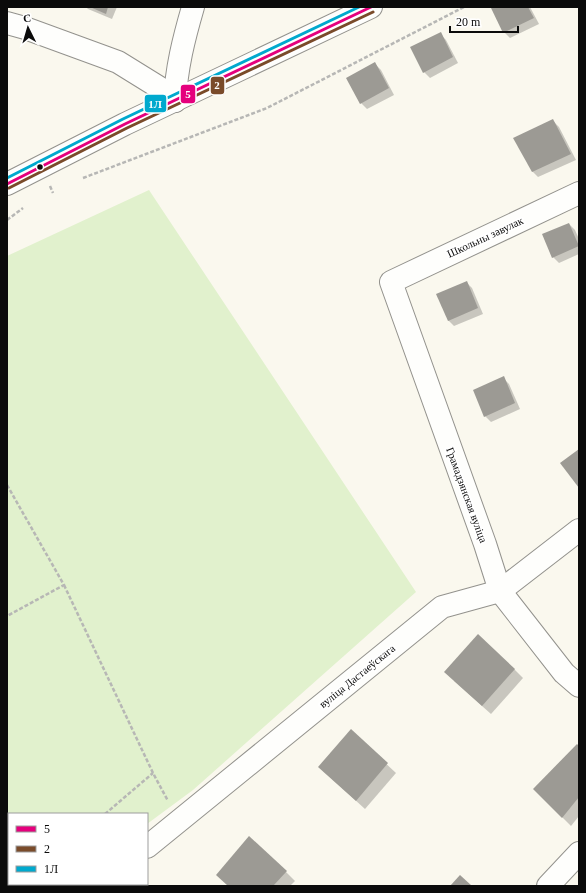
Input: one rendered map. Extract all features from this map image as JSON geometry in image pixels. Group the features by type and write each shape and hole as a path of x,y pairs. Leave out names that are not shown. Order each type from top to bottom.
{"street":[{"path":"175,101 176,78 186,32 194,7"},
{"path":"7,184 125,124 372,7"},
{"path":"7,23 25,28 118,62 160,88 175,101"},
{"name":"Школьны завулак","path":"391,282 579,193"},
{"name":"Грамадзянская вуліца","path":"391,282 485,544 500,591 564,673 579,686"},
{"name":"вуліца Дастаеўскага","path":"148,846 442,607 500,591 579,530"},
{"path":"548,886 579,853"}],"path":[{"path":"83,178 267,108 464,7"},
{"path":"7,220 23,208"},
{"path":"7,485 64,585 153,772 179,821"},
{"path":"7,616 64,585"},
{"path":"106,813 153,772"}],"green space":[{"path":"149,190 416,592 193,790 148,823 148,813 8,813 8,885 64,885 62,886 7,886 7,256"}],"building":[{"path":"90,7 108,7 106,14"},
{"path":"528,7 534,18 503,33 491,8"},
{"path":"441,32 453,57 423,73 410,47"},
{"path":"375,62 389,88 360,104 346,78"},
{"path":"553,119 571,154 532,172 513,138"},
{"path":"569,223 579,246 552,258 542,234"},
{"path":"467,281 478,308 448,321 436,294"},
{"path":"504,376 515,403 484,417 473,390"},
{"path":"579,449 579,488 560,463"},
{"path":"478,634 515,669 482,706 444,672"},
{"path":"351,729 388,763 356,801 318,767"},
{"path":"577,744 579,746 579,797 562,818 533,789"},
{"path":"249,836 287,871 273,886 228,886 216,875"},
{"path":"460,875 472,886 450,886"}],"transit line":[{"name":"1Л","path":"7,178 123,119 359,7"},
{"name":"5","path":"7,184 125,124 371,7"},
{"name":"2","path":"9,188 127,128 373,12"}]}
